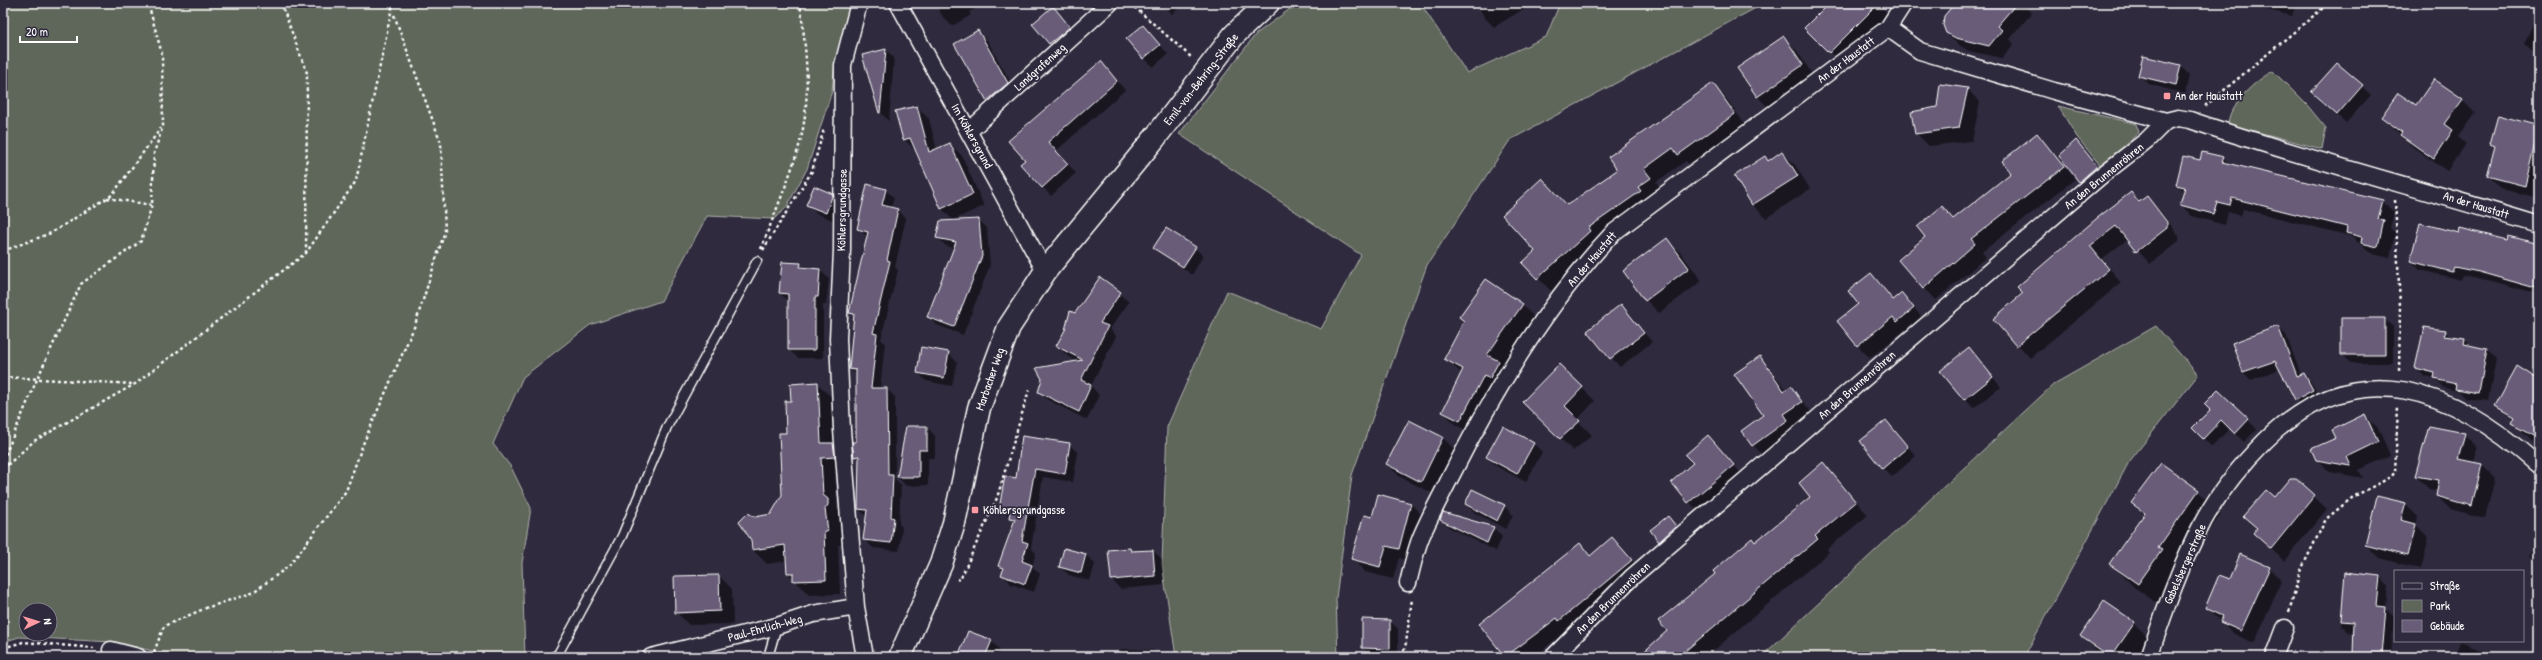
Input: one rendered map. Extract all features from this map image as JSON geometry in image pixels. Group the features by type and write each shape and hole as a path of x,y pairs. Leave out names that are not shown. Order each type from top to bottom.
{"main road":[{"name":"Emil-von-Behring-Straße","path":"1154,139 1234,35 1268,3"},
{"name":"Marbacher Weg","path":"900,657 938,572 954,523 979,408 1009,327 1047,269 1154,139"}],"street":[{"name":"Köhlersgrundgasse","path":"859,3 843,65 842,250 838,338 842,430 856,607 865,657"},
{"name":"Im Köhlersgrund","path":"898,3 1040,262 1047,269"},
{"name":"Landgrafenweg","path":"969,131 1110,3"},
{"name":"An der Haustatt","path":"1408,583 1421,538 1460,458 1503,379 1553,307 1598,249 1613,233 1888,28 1904,3"},
{"name":"An der Haustatt","path":"1888,28 1920,51 2054,91 2166,121 2178,118 2190,120 2271,147 2396,182 2539,225"},
{"name":"An den Brunnenröhren","path":"1553,657 1632,577 2102,176 2148,140 2166,121"},
{"name":"Gabelsbergerstraße","path":"2149,657 2188,552 2218,498 2248,457 2274,432 2301,411 2331,396 2357,389 2399,389 2421,394 2467,412 2494,428 2539,466"},
{"name":"Paul-Ehrlich-Weg","path":"651,657 777,626 813,614 856,607"},
{"path":"2274,657 2285,628"},
{"path":"110,650 138,657"}],"lane":[{"path":"552,657 558,654 622,536 667,427 757,260"},
{"path":"768,657 777,626"}],"path":[{"path":"3,460 38,377 82,284 142,241 152,205 154,153 162,126 162,54 148,3"},
{"path":"281,3 307,73 306,253"},
{"path":"3,468 34,441 135,384 306,253 356,181 393,12 393,3"},
{"path":"757,260 799,145 806,100 806,47 800,3"},
{"path":"1130,3 1191,58"},
{"path":"2190,120 2329,3"},
{"path":"152,657 164,626 206,608 252,592 289,566 346,491 363,444 415,325 445,231 441,143 393,12"},
{"path":"757,260 812,171 825,125"},
{"path":"3,251 51,233 107,198 112,194 162,126"},
{"path":"2285,628 2300,572 2326,519 2353,497 2391,477 2395,472 2399,389 2400,306 2396,182"},
{"path":"107,198 152,205"},
{"path":"3,377 38,377 135,384"},
{"path":"938,572 960,580 997,498 1029,390"},
{"path":"1402,657 1406,643 1412,598 1408,583"},
{"path":"3,648 23,642 110,650"}],"green space":[{"path":"3,3 852,3 835,62 832,91 807,169 786,208 774,219 707,216 661,301 590,325 523,377 493,444 511,467 531,508 522,563 525,657 180,657 113,642 58,639 58,602 18,602 18,637 3,642"},
{"path":"1298,3 1420,3 1467,73 1546,37 1560,3 1765,3 1510,140 1427,265 1352,475 1336,598 1338,657 1176,657 1162,564 1167,427 1227,291 1321,329 1361,255 1179,134 1256,34"},
{"path":"2273,71 2307,105 2326,128 2322,149 2228,124 2230,116 2239,100 2259,80"},
{"path":"2058,106 2136,124 2139,132 2121,149 2100,165 2077,137"},
{"path":"2156,326 2198,375 2129,462 2024,657 1761,657 2054,384"}],"building":[{"path":"1829,3 1879,3 1829,53 1804,28"},
{"path":"1955,3 2017,3 1997,26 2002,30 1989,46 1956,38 1946,33 1943,25 1944,16"},
{"path":"1053,6 1070,27 1049,44 1032,24"},
{"path":"1143,25 1160,45 1143,59 1126,39"},
{"path":"978,30 1008,83 987,101 954,44"},
{"path":"1784,36 1803,65 1757,97 1737,68"},
{"path":"886,49 880,113 879,113 862,55"},
{"path":"2143,56 2181,65 2176,85 2138,76"},
{"path":"1101,61 1117,81 1048,142 1068,164 1042,188 1020,164 1025,160 1008,141"},
{"path":"2337,63 2363,85 2337,115 2311,92"},
{"path":"2434,79 2463,99 2445,124 2453,130 2434,159 2400,135 2402,132 2381,117 2398,93 2416,105"},
{"path":"1713,83 1735,114 1678,155 1673,148 1644,169 1651,178 1638,187 1641,191 1588,228 1590,231 1537,279 1522,263 1535,251 1502,215 1542,178 1567,205 1617,170 1608,157"},
{"path":"1940,84 1968,88 1959,128 1915,134 1911,112 1937,107"},
{"path":"917,106 929,152 950,143 973,194 941,209 910,138 903,140 895,111"},
{"path":"2498,115 2539,126 2525,186 2487,176 2495,146 2490,144"},
{"path":"2037,133 2064,167 1971,239 1975,244 1923,289 1898,260 1925,237 1917,227 1942,206 1953,219 2011,173 2002,161"},
{"path":"2076,140 2097,166 2079,182 2059,156"},
{"path":"1782,151 1798,176 1752,205 1734,176 1765,156 1768,161"},
{"path":"2202,152 2224,157 2222,162 2383,200 2378,219 2384,220 2378,247 2361,243 2362,237 2346,233 2347,227 2232,198 2230,205 2217,202 2213,214 2180,205 2185,187 2176,185 2183,156 2200,160"},
{"path":"867,184 886,189 882,205 898,209 887,260 890,261 873,333 877,334 871,388 887,388 888,475 893,475 891,517 894,518 891,543 863,540 867,510 858,509 859,456 854,457 852,442 856,442 856,370 849,369 854,314 849,313 868,232 857,229"},
{"path":"814,186 833,194 826,213 806,205"},
{"path":"2131,192 2139,202 2147,196 2167,222 2167,228 2136,252 2116,226 2090,246 2109,269 2016,346 1993,319 2023,293 2017,287 2096,219"},
{"path":"979,219 982,256 954,327 927,317 956,242 936,238 940,221"},
{"path":"2420,223 2459,233 2460,228 2508,240 2509,236 2539,244 2539,289 2479,272 2454,267 2452,272 2410,261"},
{"path":"1166,228 1196,247 1183,267 1153,248"},
{"path":"1667,238 1689,268 1645,301 1623,271"},
{"path":"782,262 801,263 800,267 820,269 818,297 815,297 815,350 788,350 788,294 779,293"},
{"path":"1871,273 1893,300 1902,293 1914,308 1897,322 1893,317 1857,346 1837,321 1858,304 1848,291"},
{"path":"1100,277 1121,292 1100,323 1108,326 1081,380 1091,385 1079,412 1038,392 1042,379 1036,368 1083,360 1056,346 1065,330 1070,311 1075,313"},
{"path":"1486,279 1523,304 1487,355 1499,361 1490,378 1484,375 1460,421 1442,412 1463,369 1444,359 1464,321 1459,317"},
{"path":"1621,304 1644,333 1610,359 1587,331"},
{"path":"2341,318 2385,318 2385,355 2341,355"},
{"path":"2278,326 2297,376 2304,373 2313,390 2295,400 2275,361 2243,372 2232,343"},
{"path":"2424,327 2446,330 2444,335 2465,338 2464,344 2487,349 2479,393 2455,389 2456,384 2434,379 2435,373 2415,368"},
{"path":"921,347 949,352 944,378 917,373"},
{"path":"1969,347 1993,377 1964,400 1940,371"},
{"path":"1760,356 1784,391 1791,386 1802,402 1784,414 1788,420 1752,446 1741,431 1763,415 1734,374"},
{"path":"1559,364 1583,387 1565,406 1580,421 1560,439 1522,402"},
{"path":"2517,366 2539,380 2539,438 2511,423 2514,417 2495,406"},
{"path":"818,382 821,443 833,443 835,457 821,458 823,495 828,499 828,505 825,509 828,531 824,531 826,580 793,581 793,573 787,573 785,545 752,550 751,540 739,522 748,513 755,517 771,514 782,495 779,433 786,433 785,401 791,401 790,384"},
{"path":"2218,390 2249,419 2235,434 2221,420 2203,439 2192,428 2210,410 2204,404"},
{"path":"2365,414 2378,442 2347,457 2351,466 2316,460 2311,449 2336,438 2332,430"},
{"path":"1409,420 1443,437 1421,482 1386,464"},
{"path":"1886,420 1908,447 1882,469 1860,441"},
{"path":"906,426 927,426 927,450 919,450 919,477 897,477"},
{"path":"1503,426 1534,443 1517,474 1486,457"},
{"path":"2429,426 2465,433 2458,459 2482,464 2472,506 2436,496 2439,480 2415,476"},
{"path":"1708,435 1734,465 1688,503 1671,482 1693,463 1685,455"},
{"path":"1022,436 1070,443 1065,474 1035,469 1022,541 1028,543 1022,561 1032,565 1025,584 1001,575 1004,568 998,566 1015,519 1009,518 1010,511 999,509 1005,476 1016,478"},
{"path":"1823,462 1856,502 1815,536 1818,539 1678,657 1638,657 1667,631 1658,621 1715,574 1713,571 1752,538 1755,542 1810,497 1799,483"},
{"path":"2161,463 2199,490 2158,548 2162,550 2138,584 2109,564 2145,513 2131,503"},
{"path":"2290,478 2296,478 2315,495 2271,549 2253,533 2257,528 2243,516 2266,490 2274,497"},
{"path":"1472,489 1505,505 1497,521 1465,504"},
{"path":"1378,494 1411,503 1399,549 1386,546 1380,567 1351,559 1364,515 1372,517"},
{"path":"2377,496 2406,503 2401,520 2416,524 2408,556 2365,545"},
{"path":"1443,512 1494,527 1487,543 1440,520"},
{"path":"1668,516 1676,526 1659,542 1650,530"},
{"path":"1612,537 1632,560 1559,621 1557,618 1505,657 1479,624 1580,543 1590,556"},
{"path":"1064,548 1086,554 1081,573 1059,567"},
{"path":"1130,548 1131,551 1153,550 1155,576 1111,580 1108,550"},
{"path":"2240,554 2270,567 2241,631 2220,622 2223,616 2205,608 2219,575 2230,579"},
{"path":"2345,572 2380,576 2377,606 2386,607 2382,657 2353,657 2354,622 2341,621"},
{"path":"719,575 720,611 675,613 674,576"},
{"path":"2104,601 2135,622 2111,657 2080,636"},
{"path":"1362,619 1390,620 1390,649 1362,648"},
{"path":"968,631 992,640 985,657 969,657 959,654"}],"place":[{"name":"An der Haustatt","path":"2167,96"},
{"name":"Köhlersgrundgasse","path":"975,510"}]}
